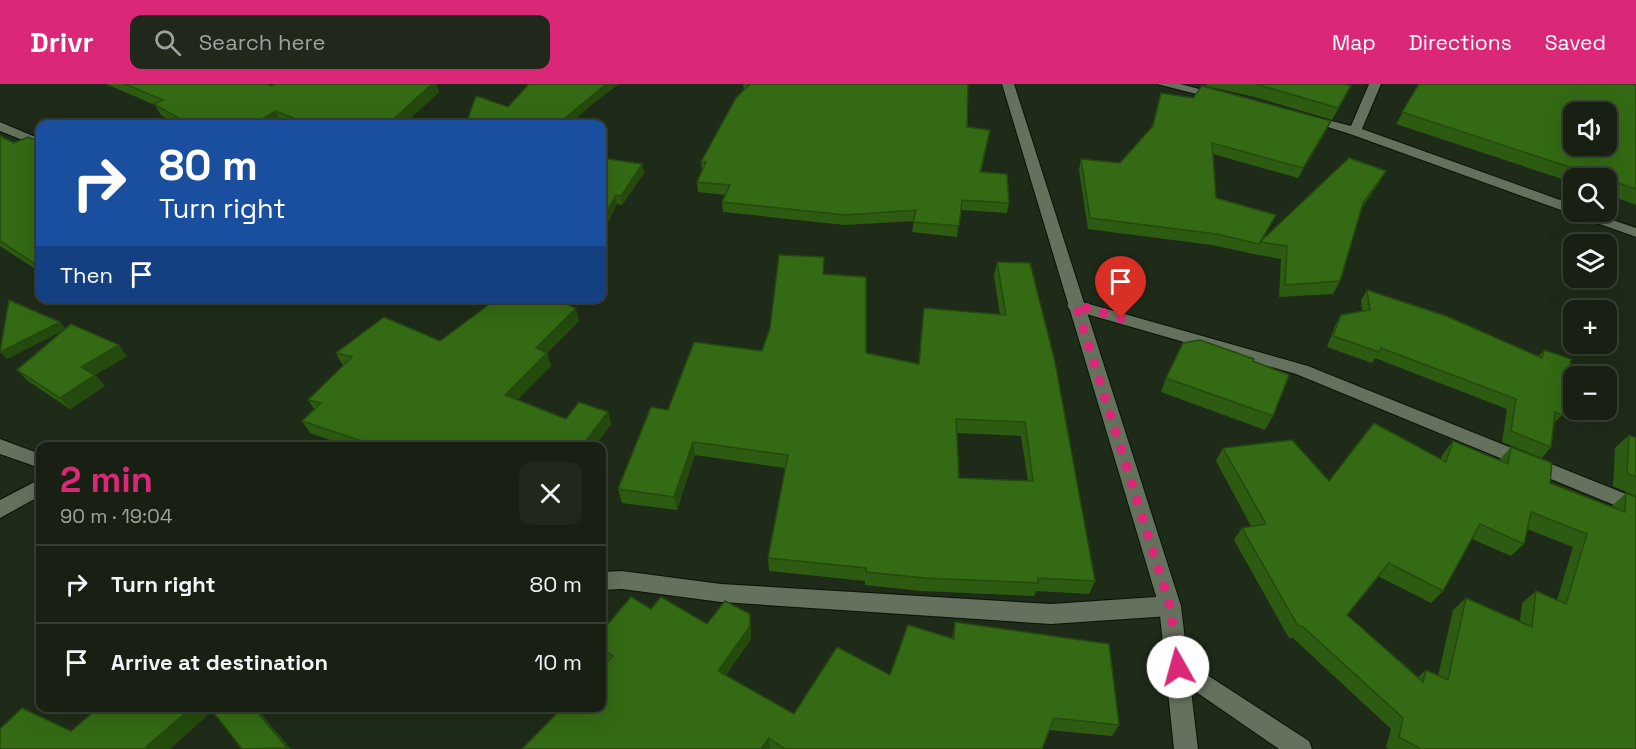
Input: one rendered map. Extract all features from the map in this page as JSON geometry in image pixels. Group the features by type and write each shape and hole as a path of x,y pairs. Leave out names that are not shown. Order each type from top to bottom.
{"street":[{"path":"1008,84 1170,606 1186,749"},
{"path":"1163,84 1229,98"},
{"path":"1355,131 1375,84"},
{"path":"1291,114 1355,131 1563,207"},
{"path":"0,126 36,142"},
{"path":"1606,222 1636,233"},
{"path":"1076,305 1302,370 1636,506"},
{"path":"0,446 36,460"},
{"path":"0,510 36,489"},
{"path":"606,581 622,579 721,593 1051,614 1170,606"},
{"path":"1178,667 1300,749"}],"building":[{"path":"125,84 267,84 271,86 275,84 432,84 392,120 298,120 276,111 259,120 182,120 154,104 163,100"},
{"path":"529,84 606,84 563,120 467,120 476,96 508,107"},
{"path":"750,84 968,84 967,127 990,130 980,172 1007,174 1009,203 962,200 959,226 913,222 916,210 845,215 722,202 730,185 697,182 706,162 701,162 736,98"},
{"path":"1256,84 1344,84 1351,86 1338,108"},
{"path":"1419,84 1636,85 1636,189 1617,183 1617,168 1572,168 1402,112"},
{"path":"1202,86 1331,121 1303,168 1212,143 1216,198 1276,215 1259,244 1217,234 1090,218 1081,159 1120,163 1153,126 1161,93 1193,98"},
{"path":"0,136 14,143 28,137 36,140 36,264 0,241"},
{"path":"1349,158 1386,171 1363,203 1340,281 1285,285 1287,246 1260,242"},
{"path":"606,159 642,164 621,196 616,195 606,213"},
{"path":"779,255 824,257 823,274 866,277 866,353 919,364 924,308 1006,315 997,262 1030,263 1055,362 1095,581 1038,578 1038,583 925,578 866,572 866,568 768,558 788,455 693,442 674,497 618,489 651,407 668,410 694,342 762,351 770,328","holes":["956,419 1025,422 1033,481 959,478"]},
{"path":"1367,290 1446,316 1542,358 1544,350 1571,359 1570,366 1563,366 1563,409 1562,415 1555,412 1551,447 1511,431 1516,399 1381,348 1379,352 1333,336 1341,315 1370,310"},
{"path":"9,300 60,322 0,352"},
{"path":"491,303 562,303 576,308 536,348 547,353 505,395 566,419 579,402 608,412 585,442 365,442 302,421 321,403 308,400 352,357 336,353 384,317 440,341"},
{"path":"71,324 119,345 81,367 95,375 60,398 17,370"},
{"path":"1200,340 1254,359 1253,361 1289,375 1273,416 1166,378 1183,343"},
{"path":"1374,423 1446,462 1453,441 1508,464 1511,447 1552,463 1550,483 1625,512 1626,493 1636,497 1636,749 1421,749 1399,737 1403,718 1302,626 1298,626 1242,528 1266,524 1223,448 1292,440 1329,481","holes":["1531,512 1587,534 1566,604 1536,591 1532,627 1466,598 1448,680 1426,670 1423,682 1347,615 1389,563 1443,591 1480,524 1524,544"]},
{"path":"1629,435 1636,438 1636,477 1627,473"},
{"path":"631,597 651,609 661,597 707,624 725,601 750,614 750,626 718,671 794,714 837,647 890,675 908,625 954,639 955,622 1109,644 1119,725 1054,718 1042,749 785,749 769,738 761,749 522,749 558,712 606,712 606,663 613,656 606,652 606,626"},
{"path":"22,708 71,731 93,712 186,712 146,747 147,749 0,749 0,729"},
{"path":"213,712 257,712 287,748 242,749"}],"route":[{"path":"1121,318 1076,305 1170,606 1178,667"}]}
